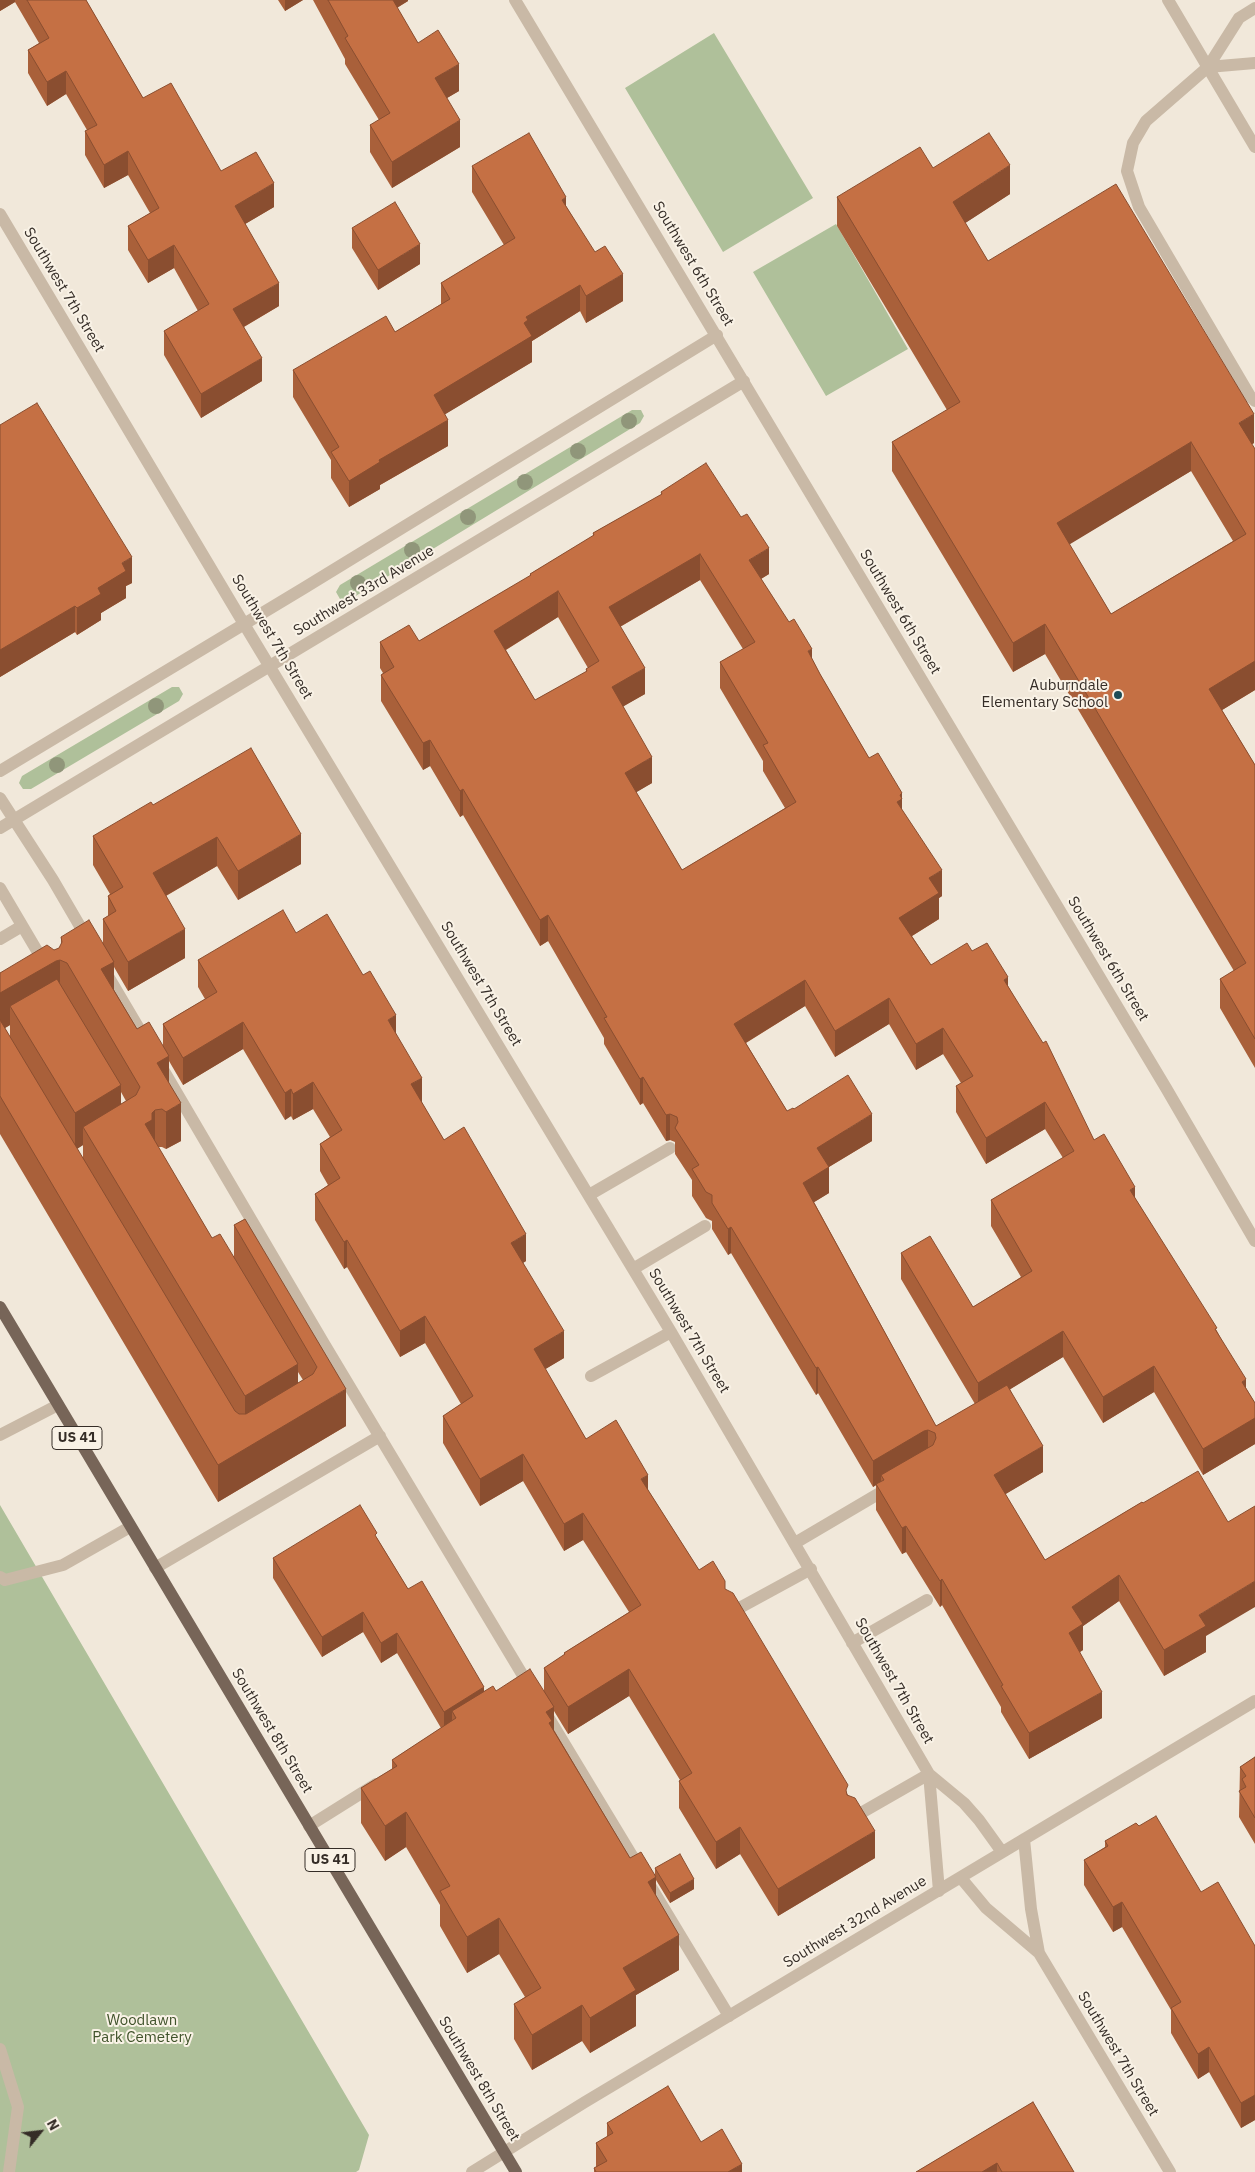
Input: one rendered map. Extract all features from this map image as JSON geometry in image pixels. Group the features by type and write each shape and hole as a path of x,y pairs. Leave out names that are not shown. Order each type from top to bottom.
{"main road":[{"name":"Southwest 8th Street","path":"2,1315 58,1405 516,2172"}],"street":[{"name":"Southwest 6th Street","path":"515,0 744,380 1255,1242"},
{"path":"1168,0 1255,147"},
{"path":"1255,8 1239,18 1208,67 1146,121 1133,143 1127,171 1139,207 1250,396 1255,401"},
{"path":"1208,67 1255,63"},
{"name":"Southwest 7th Street","path":"0,214 244,624 671,1332 929,1774 980,1820 1002,1852"},
{"path":"0,771 717,335"},
{"name":"Southwest 33rd Avenue","path":"0,828 271,667 744,380"},
{"path":"0,798 53,880 380,1436 526,1690 729,2016"},
{"path":"0,888 54,979"},
{"path":"0,939 22,926"},
{"path":"589,1195 670,1148"},
{"path":"633,1269 705,1226"},
{"path":"591,1376 671,1332"},
{"path":"0,1435 58,1405"},
{"path":"155,1568 380,1436"},
{"path":"795,1543 903,1479"},
{"path":"0,1577 5,1580 63,1565 130,1527"},
{"path":"732,1612 811,1569"},
{"path":"852,1643 926,1600"},
{"name":"Southwest 32nd Avenue","path":"472,2172 1255,1701"},
{"path":"854,1816 929,1774"},
{"name":"Southwest 7th Street","path":"929,1774 939,1891"},
{"path":"310,1826 388,1776"},
{"name":"Southwest 7th Street","path":"1024,1839 1031,1909 1038,1953"},
{"name":"Southwest 7th Street","path":"961,1878 986,1908 1038,1953 1170,2172"},
{"path":"0,2049 18,2107 9,2172"}],"green space":[{"path":"714,33 813,198 723,252 625,88"},
{"path":"836,224 908,349 826,396 753,272"},
{"path":"632,410 641,410 644,416 640,423 349,600 340,599 336,592 340,585"},
{"path":"172,687 179,687 183,694 179,701 31,789 23,789 19,783 22,776"},
{"name":"Woodlawn Park Cemetery","path":"0,1505 369,2135 359,2170 356,2172 0,2172"}],"building":[{"path":"27,0 86,0 143,98 171,83 221,171 256,152 274,183 235,206 279,283 233,309 262,358 201,394 164,331 209,304 174,245 148,260 128,226 159,208 128,151 104,165 85,131 97,125 66,71 47,82 28,50 49,38"},
{"path":"328,0 393,0 418,43 438,30 459,64 435,78 460,120 392,162 370,125 390,113 345,38 348,36"},
{"path":"529,133 566,197 562,200 595,252 605,246 623,274 586,296 580,285 526,317 528,320 524,323 532,336 434,395 448,420 379,460 380,462 349,481 331,452 339,447 293,370 386,316 395,332 450,299 441,283 515,238 472,166"},
{"path":"989,133 1010,165 953,202 988,261 1116,184 1254,414 1239,423 1255,449 1255,661 1209,689 1255,765 1255,1039 1220,979 1246,963 1045,624 1013,643 892,442 960,402 837,197 920,147 933,168","holes":["1191,442 1246,534 1111,614 1057,523"]},
{"path":"395,202 420,244 378,270 352,228"},
{"path":"37,403 132,557 122,563 126,571 98,588 101,594 77,608 75,606 0,650 0,425"},
{"path":"706,463 741,517 747,514 769,548 749,560 789,622 794,619 812,649 808,651 820,674 869,758 878,753 902,793 900,795 902,799 897,802 942,870 929,878 939,893 899,918 931,965 967,943 972,951 987,943 1008,977 1004,980 1043,1043 1046,1041 1094,1140 1104,1134 1135,1187 1130,1190 1217,1328 1215,1329 1246,1379 1242,1382 1255,1403 1255,1418 1203,1449 1154,1366 1103,1397 1063,1331 978,1383 901,1253 930,1236 973,1307 1032,1271 991,1200 1074,1151 1045,1102 986,1138 956,1086 973,1076 943,1028 916,1044 889,998 835,1031 805,980 734,1024 787,1111 794,1109 848,1075 872,1114 817,1148 829,1167 803,1183 936,1426 1007,1385 1043,1446 994,1475 1045,1560 1198,1471 1228,1522 1255,1506 1255,1581 1199,1615 1206,1626 1164,1650 1119,1575 1072,1607 1083,1624 1069,1633 1102,1692 1029,1733 942,1579 940,1581 906,1526 902,1528 876,1484 884,1480 881,1475 933,1445 936,1438 935,1433 928,1430 924,1431 873,1461 818,1367 816,1368 731,1227 728,1229 712,1203 712,1195 706,1192 692,1169 699,1165 675,1128 678,1122 677,1117 670,1114 666,1115 643,1077 640,1079 604,1018 607,1017 548,915 540,920 463,789 460,791 430,740 423,743 381,675 394,667 380,642 409,625 419,641 531,575 594,535 593,533 662,494 661,492","holes":["700,554 755,642 720,662 768,743 763,745 796,802 682,870 625,773 652,757 612,687 645,668 609,607","558,591 599,661 586,669 587,671 535,700 494,631"]},
{"path":"251,748 301,834 238,871 217,837 153,873 185,929 128,962 103,919 116,911 108,896 123,887 93,836 151,802 153,805"},
{"path":"283,910 296,933 327,914 363,975 370,971 396,1015 388,1020 422,1078 411,1084 444,1140 464,1127 526,1234 511,1243 564,1331 534,1349 586,1439 616,1420 648,1475 641,1479 699,1570 713,1561 725,1581 725,1589 733,1593 848,1785 847,1795 855,1798 875,1831 778,1889 740,1827 716,1842 679,1781 692,1773 629,1669 568,1707 544,1668 564,1653 641,1605 583,1513 564,1524 523,1454 480,1479 443,1416 473,1396 425,1316 400,1331 347,1240 344,1242 315,1194 340,1178 320,1144 342,1130 313,1082 293,1094 291,1089 285,1093 243,1022 183,1058 163,1024 217,992 198,960"},
{"path":"89,920 114,962 101,969 137,1029 149,1022 169,1056 157,1063 181,1103 166,1112 162,1109 155,1110 152,1113 152,1120 145,1124 212,1238 220,1234 298,1364 245,1396 83,1127 136,1095 140,1087 67,963 60,960 56,961 0,993 0,973 47,945 54,950 59,948 62,942 61,937"},
{"path":"57,979 121,1085 75,1113 10,1006"},
{"path":"0,1020 235,1411 239,1414 246,1414 313,1374 317,1367 234,1225 245,1219 346,1389 218,1465 0,1096"},
{"path":"360,1505 377,1533 375,1535 408,1589 422,1581 484,1687 444,1712 397,1633 381,1643 363,1612 322,1637 273,1558"},
{"path":"530,1669 554,1707 546,1712 552,1721 549,1723 630,1858 641,1852 656,1877 648,1882 679,1935 623,1968 636,1990 590,2018 582,2005 532,2035 514,2004 541,1988 499,1918 467,1937 440,1891 450,1886 406,1812 385,1826 361,1788 397,1766 392,1760 456,1718 452,1711 493,1686 496,1691"},
{"path":"1255,1757 1255,1818 1239,1791 1246,1787 1242,1779 1246,1776 1240,1767"},
{"path":"1156,1816 1201,1892 1218,1882 1255,1946 1255,2095 1241,2103 1209,2047 1198,2054 1171,2008 1181,2002 1122,1902 1113,1907 1084,1860 1108,1846 1105,1841 1136,1823 1139,1826"},
{"path":"680,1854 694,1879 670,1893 655,1868"},
{"path":"668,2086 701,2142 722,2129 742,2164 728,2172 596,2172 594,2168 607,2161 596,2143 613,2133 607,2123"},
{"path":"1033,2102 1074,2172 1002,2172 997,2163 982,2172 916,2172"}],"place":[{"name":"Auburndale Elementary School","path":"1118,695"}]}
